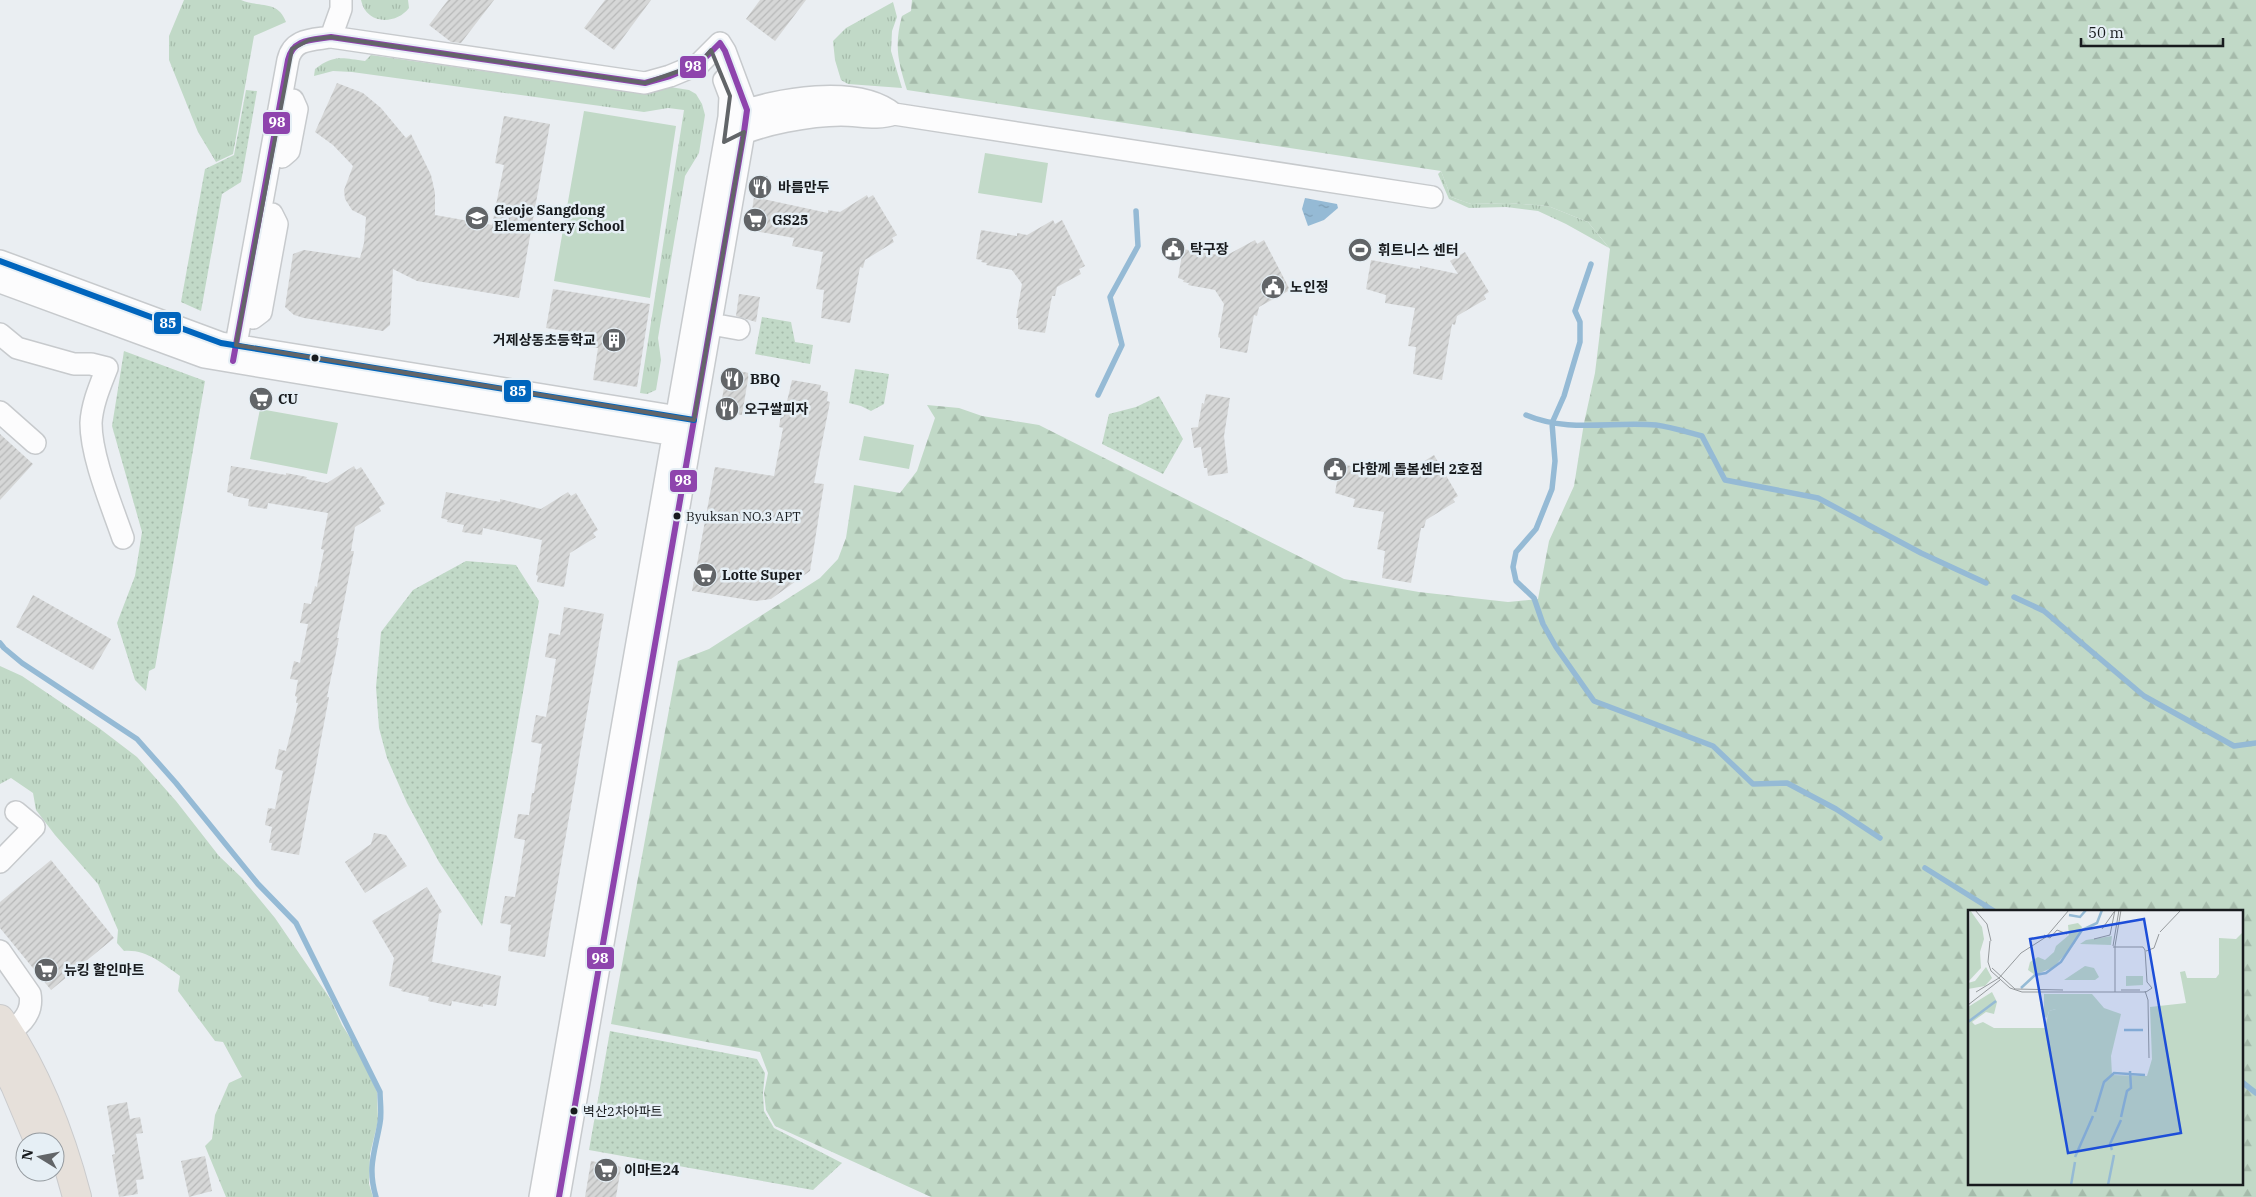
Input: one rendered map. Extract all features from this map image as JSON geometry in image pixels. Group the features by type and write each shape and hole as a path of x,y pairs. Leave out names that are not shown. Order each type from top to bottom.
{"main road":[{"path":"2,1036 15,1085 36,1132"},
{"path":"2,1036 33,1074 70,1172 77,1197"},
{"path":"54,1182 58,1197"}],"street":[{"path":"241,354 253,318 302,55 326,38 341,9 341,0"},
{"path":"241,354 289,54 301,42 326,38 645,83 670,76 699,64 716,47 716,56 740,120 711,324 684,428 540,1197"},
{"path":"740,120 841,115 882,118 894,114 1432,197"},
{"path":"559,1197 684,428 687,361 724,142 740,120"},
{"path":"0,261 207,338 241,354"},
{"path":"0,282 204,357 241,354 684,428"},
{"path":"711,324 739,329"},
{"path":"0,334 17,348 74,364 91,364 107,368 95,400 91,424 96,454 122,538"},
{"path":"0,412 34,443"},
{"path":"0,862 34,827 16,812"},
{"path":"0,951 30,994 32,1001 28,1014 2,1036"}],"highlighted area":[{"path":"331,37 645,83 699,64 711,50 730,96 724,142 744,132 694,420 236,345 292,49 309,40"}],"green space":[{"path":"184,0 241,0 274,7 283,15 286,22 254,36 233,154 216,162 198,132 169,60 169,36"},
{"path":"361,0 408,0 409,8 397,17 382,20 369,14"},
{"path":"912,0 2256,0 2256,1197 931,1197 775,1126 766,1110 764,1093 768,1073 760,1052 611,1024 678,661 709,649 820,578 838,559 846,538 854,485 900,493 917,471 935,418 927,405 959,408 982,416 1039,425 1344,579 1419,592 1508,602 1538,599 1549,541 1574,486 1584,423 1595,373 1610,249 1588,222 1548,206 1508,203 1471,204 1451,197 1441,171 907,90 898,53 898,36 902,16 911,11"},
{"path":"893,2 897,17 892,31 891,51 902,88 848,84 841,80 835,60 833,41 846,28"},
{"path":"371,55 645,94 670,87 689,90 696,94 702,104 705,115 699,153 685,176 658,338 661,360 656,390 647,394 640,393 684,110 668,108 644,112 352,72 333,71 314,76 315,69 333,59 365,61"},
{"path":"246,90 257,91 241,182 222,194 201,311 181,302 205,169 234,155"},
{"path":"584,111 676,126 650,298 554,281"},
{"path":"985,153 1048,163 1042,203 978,193"},
{"path":"1441,171 1451,197 1471,204 1508,203 1548,206 1588,222 1609,248 1538,211 1506,207 1469,208 1449,199 1438,174"},
{"path":"762,317 791,322 795,342 813,345 810,364 755,354"},
{"path":"124,351 205,381 155,668 149,671 146,691 135,680 117,623 135,576 142,532 112,426"},
{"path":"855,369 889,374 884,404 871,411 849,403"},
{"path":"1159,396 1183,439 1163,474 1102,444 1109,414 1136,407"},
{"path":"260,409 338,423 327,474 250,459"},
{"path":"864,436 914,445 909,469 859,460"},
{"path":"466,561 516,565 539,601 482,926 439,862 407,803 387,758 379,728 376,687 381,632 413,590"},
{"path":"0,666 22,676 99,728 137,757 176,801 219,856 242,878 275,918 331,1000 342,1025 358,1050 377,1092 378,1121 370,1154 369,1184 373,1197 226,1197 205,1146 212,1139 215,1115 229,1083 242,1077 223,1042 215,1041 178,991 180,976 161,962 147,955 140,952 124,951 117,943 118,930 98,884 36,810 33,793 11,778 0,784"},
{"path":"610,1031 757,1059 765,1073 764,1111 774,1128 842,1163 813,1190 589,1150"}],"water":[{"path":"1305,198 1337,204 1338,208 1324,220 1308,226 1302,209"}],"building":[{"path":"448,0 494,0 461,43 451,42 429,25"},
{"path":"605,0 651,0 614,50 584,28"},
{"path":"760,0 806,0 775,41 746,19"},
{"path":"337,83 363,93 381,108 406,138 411,134 431,175 435,193 435,215 492,225 504,165 495,163 504,116 550,124 519,298 417,281 393,269 390,325 383,331 304,318 294,315 285,307 293,254 304,250 360,258 364,243 366,217 352,210 345,199 344,190 353,166 333,145 315,132"},
{"path":"867,195 868,198 873,195 897,235 892,238 894,242 865,260 863,268 860,267 850,323 821,318 824,290 816,289 823,252 792,246 794,238 749,230 754,197 828,213 828,210 840,212"},
{"path":"1053,220 1055,224 1062,220 1085,266 1079,269 1081,274 1057,287 1055,296 1052,296 1045,333 1018,329 1018,318 1016,318 1022,284 1012,270 986,265 987,263 981,262 982,260 976,259 981,230 1017,236 1017,233 1027,235"},
{"path":"1255,240 1257,244 1264,240 1290,290 1259,307 1257,316 1254,315 1247,353 1220,348 1220,338 1218,337 1224,304 1215,290 1188,285 1189,283 1183,282 1184,280 1178,278 1183,249 1219,255 1220,253 1229,254"},
{"path":"1465,252 1489,292 1484,295 1486,299 1457,316 1455,325 1452,324 1442,380 1413,374 1416,347 1408,346 1415,308 1385,303 1386,295 1366,289 1371,260 1420,269 1420,266 1458,274 1450,261"},
{"name":"거제상동초등학교","path":"553,289 650,304 637,387 593,380 598,348 583,346 585,334 546,328"},
{"path":"739,294 760,297 756,322 736,316"},
{"path":"727,369 749,373 742,415 720,411"},
{"path":"792,380 821,385 820,390 828,392 827,401 830,402 814,483 824,484 810,571 771,599 755,601 692,591 715,467 774,476 783,428 779,427 782,409 785,410"},
{"path":"1206,394 1230,398 1224,436 1228,473 1208,476 1207,468 1204,468 1201,447 1194,448 1191,428 1198,427 1202,403 1204,404"},
{"path":"0,434 33,464 0,500"},
{"path":"1434,455 1458,496 1453,499 1455,502 1426,520 1424,528 1421,528 1411,583 1382,578 1385,551 1377,549 1384,512 1353,507 1355,499 1335,493 1340,464 1389,473 1389,470 1427,477 1418,465"},
{"path":"231,466 286,475 286,473 327,483 354,466 356,470 361,467 385,504 379,507 381,511 355,527 351,551 354,551 299,855 271,850 272,843 269,843 272,827 265,825 268,808 275,809 283,771 275,769 279,749 286,751 298,703 296,703 297,697 295,696 298,680 290,679 294,661 300,663 308,624 300,623 304,603 311,604 315,586 317,587 324,550 321,549 328,513 268,503 267,509 248,506 249,499 233,496 233,494 227,492"},
{"path":"446,492 500,502 500,499 541,509 568,492 571,496 576,493 598,530 593,533 596,537 570,553 564,587 537,582 538,576 536,575 542,540 483,528 482,535 462,532 464,525 447,522 448,520 441,518"},
{"path":"33,595 111,639 93,670 16,627"},
{"path":"564,607 604,614 545,957 508,951 511,925 500,923 505,896 515,897 525,840 514,838 518,814 529,815 532,793 534,793 542,744 531,742 536,715 546,717 556,659 545,657 549,633 560,635"},
{"path":"374,833 386,835 407,866 365,893 345,862 371,844"},
{"path":"51,860 114,938 51,990 0,928 0,902"},
{"path":"427,887 442,912 439,914 432,962 501,976 496,1006 483,1004 483,1007 452,1001 451,1006 428,1001 429,997 401,991 402,989 389,986 394,958 372,921"},
{"path":"127,1102 130,1119 140,1117 143,1133 136,1134 144,1179 136,1180 138,1194 119,1197 112,1155 115,1154 107,1106"},
{"path":"205,1156 212,1191 189,1197 181,1161"},
{"path":"591,1161 621,1167 616,1197 585,1197"}],"waterway":[{"path":"1098,395 1122,345 1110,297 1138,246 1136,211"},
{"path":"1591,264 1575,311 1580,322 1580,342 1564,396 1552,423 1555,461 1552,489 1536,529 1516,552 1513,567 1516,581 1534,598 1543,624 1556,647 1594,701 1713,746 1753,784 1787,783 1836,809 1880,838"},
{"path":"1526,415 1558,424 1656,425 1702,436 1725,480 1818,498 1921,553 1986,583"},
{"path":"2014,597 2044,611 2144,696 2234,746 2256,743"},
{"path":"0,643 22,663 137,739 176,783 258,884 296,923 380,1092 381,1119 372,1168 376,1197"},
{"path":"1925,868 1992,910"},
{"path":"2244,1084 2256,1093"}],"transit line":[{"name":"98","path":"233,361 288,60 294,48 299,44 305,41 331,37 645,83 670,76 699,64 720,43 725,51 747,110 744,132 559,1197"},
{"name":"85","path":"0,261 221,343 694,420"}],"place":[{"name":"바름만두","path":"760,187"},
{"name":"Geoje Sangdong Elementery School","path":"477,218"},
{"name":"GS25","path":"755,220"},
{"name":"탁구장","path":"1173,249"},
{"name":"휘트니스 센터","path":"1360,250"},
{"name":"노인정","path":"1273,287"},
{"name":"거제상동초등학교","path":"614,340"},
{"name":"BBQ","path":"732,379"},
{"name":"CU","path":"261,399"},
{"name":"오구쌀피자","path":"727,409"},
{"name":"다함께 돌봄센터 2호점","path":"1335,469"},
{"name":"Byuksan NO.3 APT","path":"677,516"},
{"name":"Lotte Super","path":"705,575"},
{"name":"뉴킹 할인마트","path":"46,970"},
{"name":"벽산2차아파트","path":"574,1111"},
{"name":"이마트24","path":"606,1170"}]}
